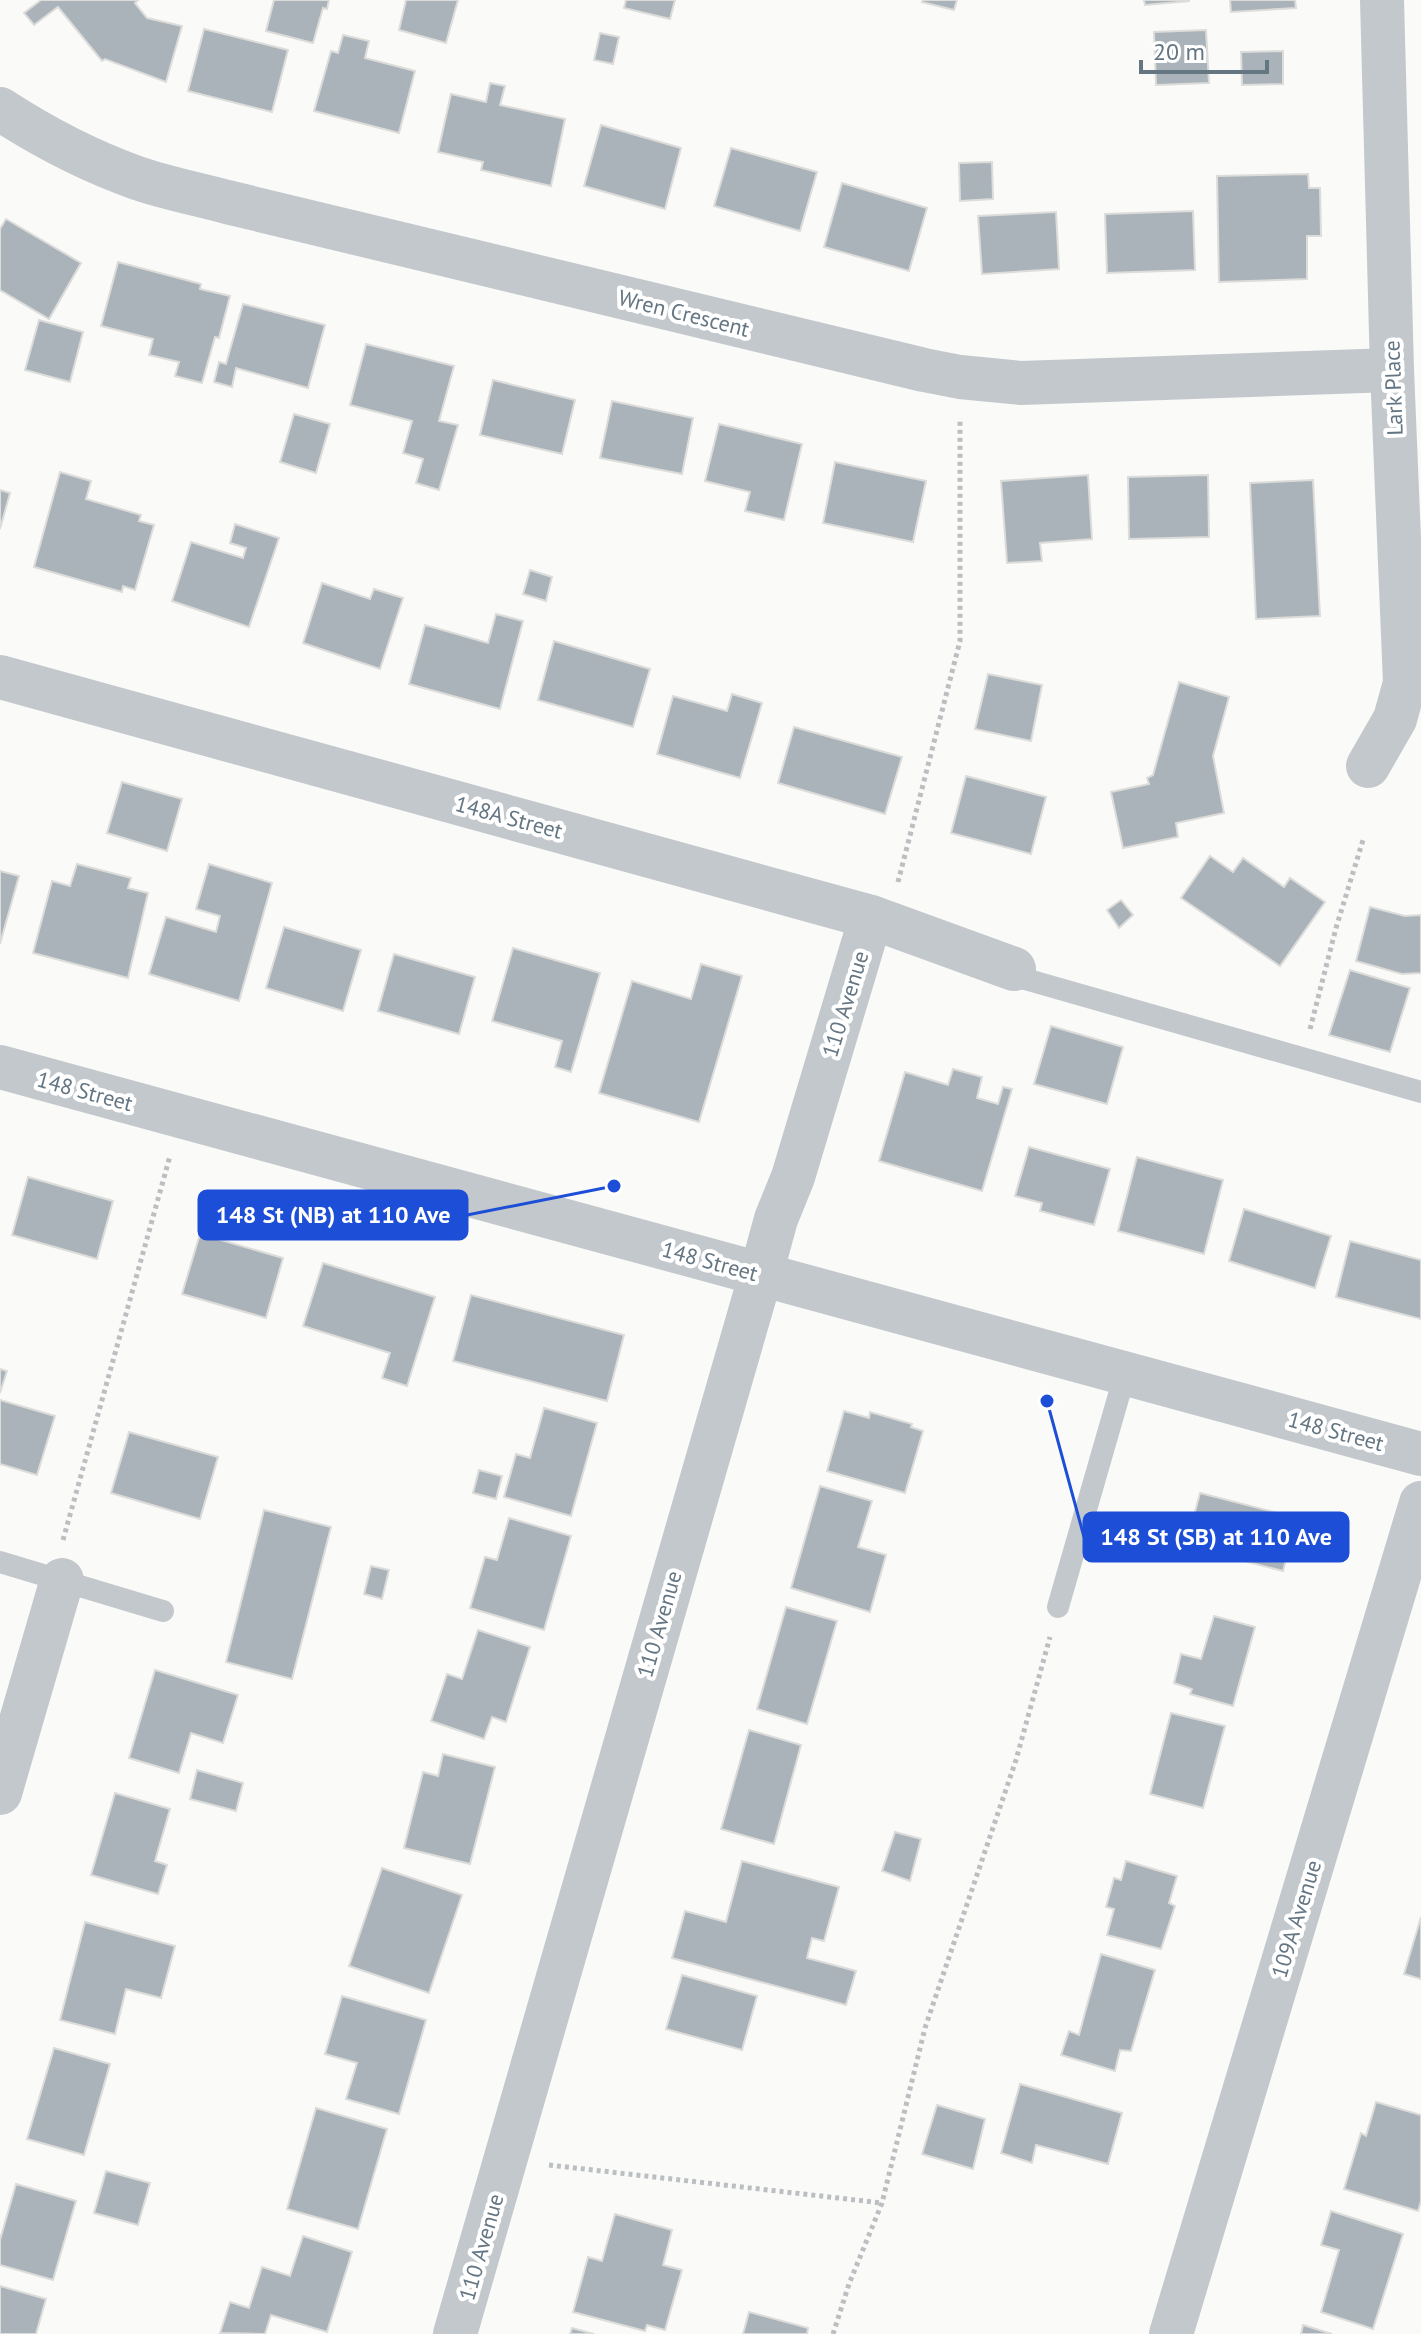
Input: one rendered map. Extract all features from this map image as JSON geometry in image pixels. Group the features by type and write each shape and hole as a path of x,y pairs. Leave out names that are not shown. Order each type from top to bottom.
{"street":[{"name":"Lark Place","path":"1368,766 1395,719 1405,683 1392,370 1382,0"},
{"name":"Wren Crescent","path":"0,109 77,154 139,179 960,377 1021,383 1392,370"},
{"name":"148A Street","path":"0,677 883,906 1014,969"},
{"name":"110 Avenue","path":"455,2334 776,1219 793,1177 883,906"},
{"name":"148 Street","path":"0,1067 1421,1454"},
{"name":"109A Avenue","path":"1171,2334 1421,1503"},
{"path":"0,1793 62,1580"}],"lane":[{"path":"1014,969 1025,979 1421,1092"},
{"path":"1058,1607 1125,1374"},
{"path":"0,1562 163,1611"}],"path":[{"path":"883,906 960,641 960,411"},
{"path":"1310,1031 1336,928 1363,840"},
{"path":"62,1580 61,1546 172,1150"},
{"path":"833,2334 849,2284 882,2203 925,2028 1016,1760 1058,1607"},
{"path":"542,2165 882,2203"}],"building":[{"path":"41,0 138,0 135,3 147,18 182,26 166,82 105,59 102,61 58,7 34,25 24,13"},
{"path":"274,0 329,0 327,9 323,8 313,43 266,31"},
{"path":"406,0 458,0 446,43 399,30"},
{"path":"626,0 675,0 670,19 624,8"},
{"path":"923,0 957,0 954,10"},
{"path":"1144,0 1189,0 1189,1 1145,5"},
{"path":"1230,0 1295,0 1296,8 1231,12"},
{"path":"204,29 288,50 272,112 188,91"},
{"path":"1206,30 1209,83 1156,85 1154,32"},
{"path":"600,33 619,37 613,64 594,60"},
{"path":"343,35 369,41 365,58 415,71 399,133 314,111 331,51 338,53"},
{"path":"1283,51 1283,84 1242,85 1241,52"},
{"path":"490,83 505,86 500,105 565,119 551,186 481,170 483,162 438,152 451,94 486,102"},
{"path":"601,125 681,148 665,209 584,186"},
{"path":"731,148 817,172 800,231 714,206"},
{"path":"992,162 993,199 960,201 959,163"},
{"path":"1308,174 1309,188 1320,188 1321,236 1307,236 1307,279 1219,282 1217,176"},
{"path":"842,183 927,208 909,271 824,247"},
{"path":"1193,211 1195,270 1107,273 1105,214"},
{"path":"1056,212 1059,269 982,274 978,216"},
{"path":"6,219 81,263 49,319 0,290 0,229"},
{"path":"118,262 201,284 200,289 230,296 202,383 175,376 179,362 149,355 153,339 101,326"},
{"path":"243,304 325,325 308,388 236,368 232,387 214,382 219,362 226,364"},
{"path":"39,320 83,332 70,382 25,370"},
{"path":"366,344 454,366 439,421 458,425 439,490 416,483 423,459 403,453 412,421 350,405"},
{"path":"493,380 575,400 562,454 480,435"},
{"path":"612,401 693,418 682,474 600,458"},
{"path":"294,414 330,424 316,473 280,462"},
{"path":"719,424 802,444 784,520 745,511 750,492 705,481"},
{"path":"835,462 926,481 913,542 823,523"},
{"path":"60,472 91,481 86,499 141,515 139,521 154,525 135,590 123,586 122,592 34,567"},
{"path":"1088,475 1092,539 1040,543 1042,561 1007,563 1001,481"},
{"path":"1208,475 1209,537 1129,539 1128,477"},
{"path":"1313,480 1320,616 1256,619 1250,483"},
{"path":"0,490 10,493 0,529"},
{"path":"235,524 279,538 249,627 172,601 191,542 243,558 246,548 230,543"},
{"path":"530,570 552,577 546,601 523,594"},
{"path":"322,583 370,599 374,589 403,598 380,669 303,643"},
{"path":"496,614 523,621 500,709 409,684 425,625 488,643"},
{"path":"554,641 650,669 633,727 538,700"},
{"path":"988,674 1042,685 1031,741 975,729"},
{"path":"1179,682 1229,697 1213,756 1224,813 1176,823 1178,837 1123,848 1111,792 1149,784 1147,778 1153,775"},
{"path":"732,694 762,703 740,778 657,754 673,696 727,711"},
{"path":"794,727 902,757 885,814 778,783"},
{"path":"966,776 1046,797 1031,854 951,833"},
{"path":"122,782 182,799 167,851 107,833"},
{"path":"1210,856 1233,872 1243,858 1284,887 1290,878 1325,902 1280,966 1181,898"},
{"path":"77,864 131,878 128,888 148,893 128,978 33,953 52,881 70,886"},
{"path":"209,864 272,883 239,1001 149,974 166,917 216,932 220,916 196,909"},
{"path":"0,871 19,876 0,944"},
{"path":"1121,900 1133,915 1119,928 1107,910"},
{"path":"1370,907 1405,916 1421,915 1421,973 1402,974 1356,961"},
{"path":"284,927 361,950 343,1011 266,988"},
{"path":"513,948 600,973 571,1072 555,1067 562,1041 492,1021"},
{"path":"394,954 475,977 459,1034 378,1011"},
{"path":"701,964 742,976 699,1122 599,1093 632,981 691,999"},
{"path":"1350,970 1410,988 1390,1052 1329,1035"},
{"path":"1051,1026 1123,1047 1107,1104 1034,1084"},
{"path":"953,1069 982,1077 977,1098 998,1104 1003,1087 1012,1089 982,1191 879,1161 905,1072 948,1085"},
{"path":"1029,1147 1110,1169 1094,1225 1040,1211 1042,1203 1015,1196"},
{"path":"1137,1157 1223,1180 1204,1254 1118,1231"},
{"path":"28,1177 113,1201 97,1259 12,1235"},
{"path":"1244,1209 1331,1236 1315,1288 1229,1261"},
{"path":"200,1234 283,1258 266,1318 182,1294"},
{"path":"1350,1241 1421,1260 1421,1319 1336,1297"},
{"path":"323,1263 435,1297 407,1386 382,1378 390,1353 303,1326"},
{"path":"471,1295 624,1335 607,1401 453,1361"},
{"path":"0,1369 7,1371 0,1393"},
{"path":"0,1400 55,1416 37,1475 0,1464"},
{"path":"544,1408 597,1423 571,1516 504,1497 516,1454 530,1458"},
{"path":"844,1411 869,1418 870,1412 912,1424 911,1427 923,1431 905,1493 827,1471"},
{"path":"129,1432 218,1457 200,1519 111,1493"},
{"path":"479,1470 502,1476 496,1499 473,1493"},
{"path":"820,1486 872,1501 858,1547 886,1555 870,1612 791,1588"},
{"path":"1200,1493 1297,1518 1283,1571 1186,1546"},
{"path":"264,1510 331,1527 292,1679 226,1662"},
{"path":"509,1518 571,1536 544,1630 470,1608 485,1557 497,1560"},
{"path":"371,1566 389,1570 382,1599 364,1594"},
{"path":"786,1607 837,1621 807,1724 757,1709"},
{"path":"1214,1616 1255,1627 1233,1706 1190,1694 1192,1689 1174,1683 1181,1654 1201,1659"},
{"path":"478,1630 530,1647 506,1722 492,1717 484,1739 431,1721 447,1674 462,1679"},
{"path":"155,1670 238,1695 223,1743 191,1733 179,1773 129,1758"},
{"path":"1171,1713 1225,1726 1203,1808 1150,1794"},
{"path":"749,1730 801,1745 774,1844 721,1829"},
{"path":"443,1754 495,1767 470,1864 404,1848 423,1772 438,1776"},
{"path":"197,1770 243,1783 236,1811 190,1799"},
{"path":"115,1793 170,1809 155,1861 167,1865 158,1894 91,1875"},
{"path":"895,1832 921,1839 910,1881 882,1871"},
{"path":"742,1861 839,1887 824,1941 812,1938 807,1958 856,1971 846,2005 672,1958 685,1911 726,1922"},
{"path":"1126,1861 1177,1876 1169,1903 1175,1906 1161,1949 1107,1935 1114,1909 1106,1907 1114,1878 1121,1880"},
{"path":"382,1868 462,1895 429,1993 349,1966"},
{"path":"1421,1917 1421,1979 1404,1974"},
{"path":"85,1922 175,1946 161,1998 126,1989 115,2034 60,2020"},
{"path":"1101,1954 1155,1970 1131,2051 1120,2050 1115,2071 1061,2055 1069,2031 1079,2035"},
{"path":"682,1975 757,1996 742,2050 666,2029"},
{"path":"342,1996 426,2020 399,2114 346,2099 357,2063 325,2054"},
{"path":"54,2048 110,2064 84,2155 27,2139"},
{"path":"1020,2084 1122,2113 1108,2164 1036,2145 1032,2163 1001,2153"},
{"path":"1376,2102 1421,2115 1421,2201 1418,2211 1344,2189 1361,2133 1366,2136"},
{"path":"937,2105 985,2119 973,2169 922,2154"},
{"path":"316,2108 387,2129 358,2229 287,2209"},
{"path":"106,2171 150,2183 138,2225 94,2213"},
{"path":"16,2184 76,2201 53,2280 0,2265 0,2240"},
{"path":"1331,2211 1403,2234 1373,2329 1321,2312 1339,2250 1321,2245"},
{"path":"615,2214 672,2230 663,2265 682,2270 665,2330 647,2325 645,2331 573,2312 588,2257 602,2261"},
{"path":"303,2236 352,2252 327,2332 271,2315 265,2334 220,2333 230,2302 249,2308 262,2267 290,2276"},
{"path":"0,2286 46,2299 36,2334 0,2334"},
{"path":"749,2312 808,2328 807,2334 743,2334"},
{"path":"1303,2325 1332,2334 1301,2334"},
{"path":"572,2328 594,2334 570,2334"}],"place":[{"name":"148 St (NB) at 110 Ave","path":"614,1186"},
{"name":"148 St (SB) at 110 Ave","path":"1047,1401"}]}
